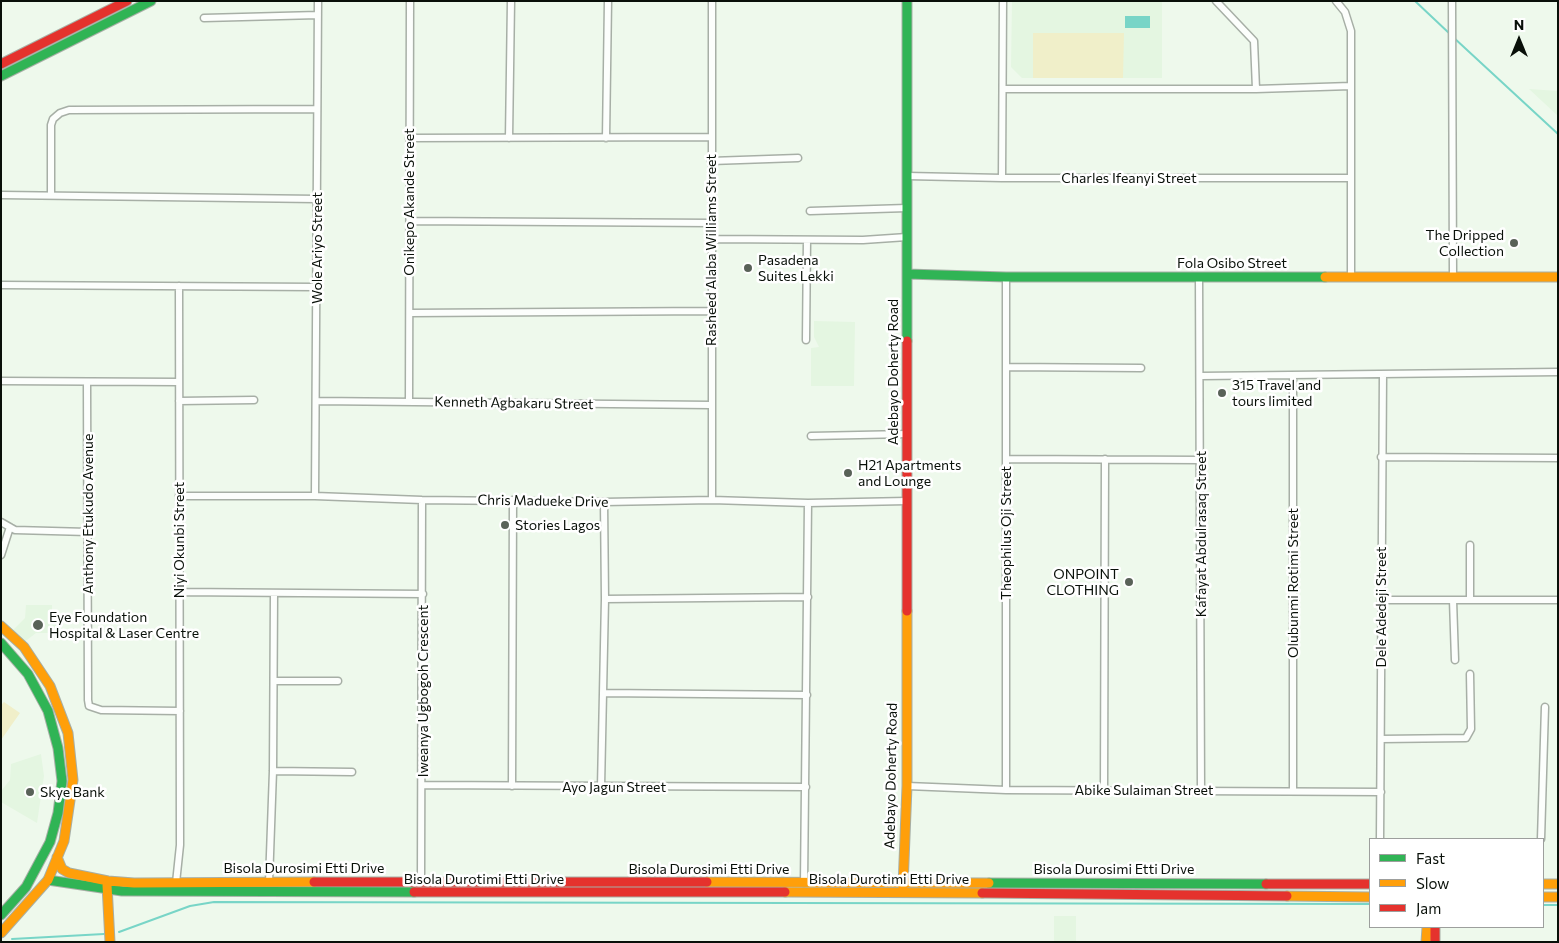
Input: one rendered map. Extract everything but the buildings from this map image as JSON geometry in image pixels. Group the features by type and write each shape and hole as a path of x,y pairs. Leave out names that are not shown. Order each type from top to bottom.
{"main road":[{"path":"1,76 151,1"},
{"name":"Adebayo Doherty Road","path":"903,887 906,786 907,1"},
{"path":"1,64 121,3"},
{"name":"Fola Osibo Street","path":"907,274 1006,277 1558,277"},
{"path":"1,626 24,647 42,671 58,704 68,733 73,782 67,827 58,857 48,880 1,933"},
{"path":"1,643 28,674 48,711 58,748 62,781 58,813 46,850 26,887 1,915"},
{"name":"Bisola Durosimi Etti Drive","path":"58,857 62,869 107,885 421,881 804,883 903,887 1369,884"},
{"name":"Bisola Durotimi Etti Drive","path":"48,880 178,892 903,887 1369,897"},
{"path":"1544,884 1558,884"},
{"path":"107,885 110,942"},
{"path":"1544,897 1558,897"},
{"path":"1426,942 1427,928"},
{"path":"1435,928 1435,942"}],"street":[{"name":"Wole Ariyo Street","path":"315,496 318,1"},
{"name":"Onikepo Akande Street","path":"409,402 410,1"},
{"path":"509,138 512,1"},
{"path":"606,138 608,1"},
{"name":"Rasheed Alaba Williams Street","path":"712,1 712,500"},
{"path":"1002,178 1003,1"},
{"path":"1216,1 1254,41 1256,89"},
{"path":"1336,1 1349,21 1351,277"},
{"path":"1452,1 1453,277"},
{"path":"204,18 318,15"},
{"path":"1003,89 1256,89 1351,86"},
{"path":"51,195 53,119 60,113 69,110 318,109"},
{"path":"409,138 711,137"},
{"path":"711,161 798,158"},
{"name":"Charles Ifeanyi Street","path":"907,176 1002,178 1351,178"},
{"path":"1,195 317,199"},
{"path":"810,211 907,208"},
{"path":"410,222 712,223"},
{"path":"712,239 807,240 907,237"},
{"path":"806,340 807,240"},
{"name":"Theophilus Oji Street","path":"1006,277 1006,790"},
{"name":"Kafayat Abdulrasaq Street","path":"1200,277 1201,791"},
{"path":"1,285 316,287"},
{"name":"Niyi Okunbi Street","path":"176,883 180,845 179,286"},
{"path":"410,312 712,312"},
{"path":"1006,367 1141,368"},
{"path":"1201,376 1558,372"},
{"name":"Dele Adedeji Street","path":"1380,838 1383,374"},
{"name":"Olubunmi Rotimi Street","path":"1293,790 1294,375"},
{"path":"1,381 179,382"},
{"name":"Anthony Etukudo Avenue","path":"88,382 89,706 101,710 180,711"},
{"path":"179,401 254,400"},
{"name":"Kenneth Agbakaru Street","path":"316,401 712,405"},
{"path":"811,436 907,434"},
{"path":"1381,457 1558,458"},
{"path":"1006,459 1201,460"},
{"path":"1104,790 1105,459"},
{"name":"Chris Madueke Drive","path":"179,496 315,496 422,500 604,502 712,500 808,503 906,501"},
{"name":"Iweanya Ugbogoh Crescent","path":"421,881 422,500"},
{"path":"512,786 513,500"},
{"path":"601,787 605,599 604,502"},
{"path":"804,883 808,503"},
{"path":"1,522 10,527 27,531 88,532"},
{"path":"1,555 10,527"},
{"path":"1470,545 1470,600"},
{"path":"179,592 423,594"},
{"path":"269,882 273,771 274,593"},
{"path":"605,599 808,596"},
{"path":"1381,600 1558,600"},
{"path":"1453,600 1455,660"},
{"path":"1381,739 1466,738 1471,729 1470,674"},
{"path":"274,681 338,681"},
{"path":"603,693 807,694"},
{"path":"1542,838 1545,707"},
{"path":"273,771 352,772"},
{"name":"Ayo Jagun Street","path":"422,785 806,787"},
{"name":"Abike Sulaiman Street","path":"906,786 1006,790 1293,790 1381,792"}],"shaded area":[{"path":"1012,1 1162,1 1162,78 1022,78 1011,67"},
{"path":"1033,33 1124,33 1123,78 1033,78"},
{"path":"1529,89 1558,91 1558,116"},
{"path":"814,321 855,322 854,386 811,386 811,348 819,347 814,337"},
{"name":"Eye Foundation Hospital & Laser Centre","path":"26,605 52,605 52,612 57,612 57,633 36,633 23,643 11,632 25,618"},
{"path":"4,702 20,713 1,740 1,705"},
{"path":"41,754 44,776 37,823 1,802 1,791 10,780 11,764"},
{"path":"1054,916 1076,916 1076,942 1054,942"}],"water":[{"path":"1125,16 1150,16 1150,28 1125,28"}],"waterway":[{"path":"1415,1 1450,34"},
{"path":"1453,37 1558,134"},
{"path":"119,932 190,906 214,902 1369,904"},
{"path":"1544,905 1558,905"},
{"path":"12,939 104,934"}],"traffic: fast":[{"path":"1,76 151,1"},
{"path":"907,1 907,341"},
{"path":"907,274 1006,277 1325,277"},
{"path":"1,643 28,674 48,711 58,748 62,781 58,813 50,842 26,887 1,915"},
{"path":"48,880 122,891 414,892"},
{"path":"989,883 1266,884"}],"traffic: slow":[{"path":"1325,277 1558,277"},
{"path":"903,887 907,786 907,611"},
{"path":"1,626 24,647 50,686 68,733 73,780 64,841 48,880 1,933"},
{"path":"57,857 62,869 69,873 108,881 134,883 314,882"},
{"path":"707,882 989,883"},
{"path":"1544,884 1558,884"},
{"path":"107,885 110,942"},
{"path":"785,892 982,893"},
{"path":"1287,896 1369,897"},
{"path":"1544,897 1558,897"},
{"path":"1426,942 1427,928"}],"traffic: jam":[{"path":"1,64 127,1"},
{"path":"907,341 907,611"},
{"path":"314,882 707,882"},
{"path":"1266,884 1369,884"},
{"path":"414,892 785,892"},
{"path":"982,893 1287,896"},
{"path":"1435,928 1435,942"}],"place":[{"name":"The Dripped Collection","path":"1514,243"},
{"name":"Pasadena Suites Lekki","path":"748,268"},
{"name":"315 Travel and tours limited","path":"1222,393"},
{"name":"H21 Apartments and Lounge","path":"848,473"},
{"name":"Stories Lagos","path":"505,525"},
{"name":"ONPOINT CLOTHING","path":"1129,582"},
{"name":"Eye Foundation Hospital & Laser Centre","path":"38,625"},
{"name":"Skye Bank","path":"30,792"}]}
